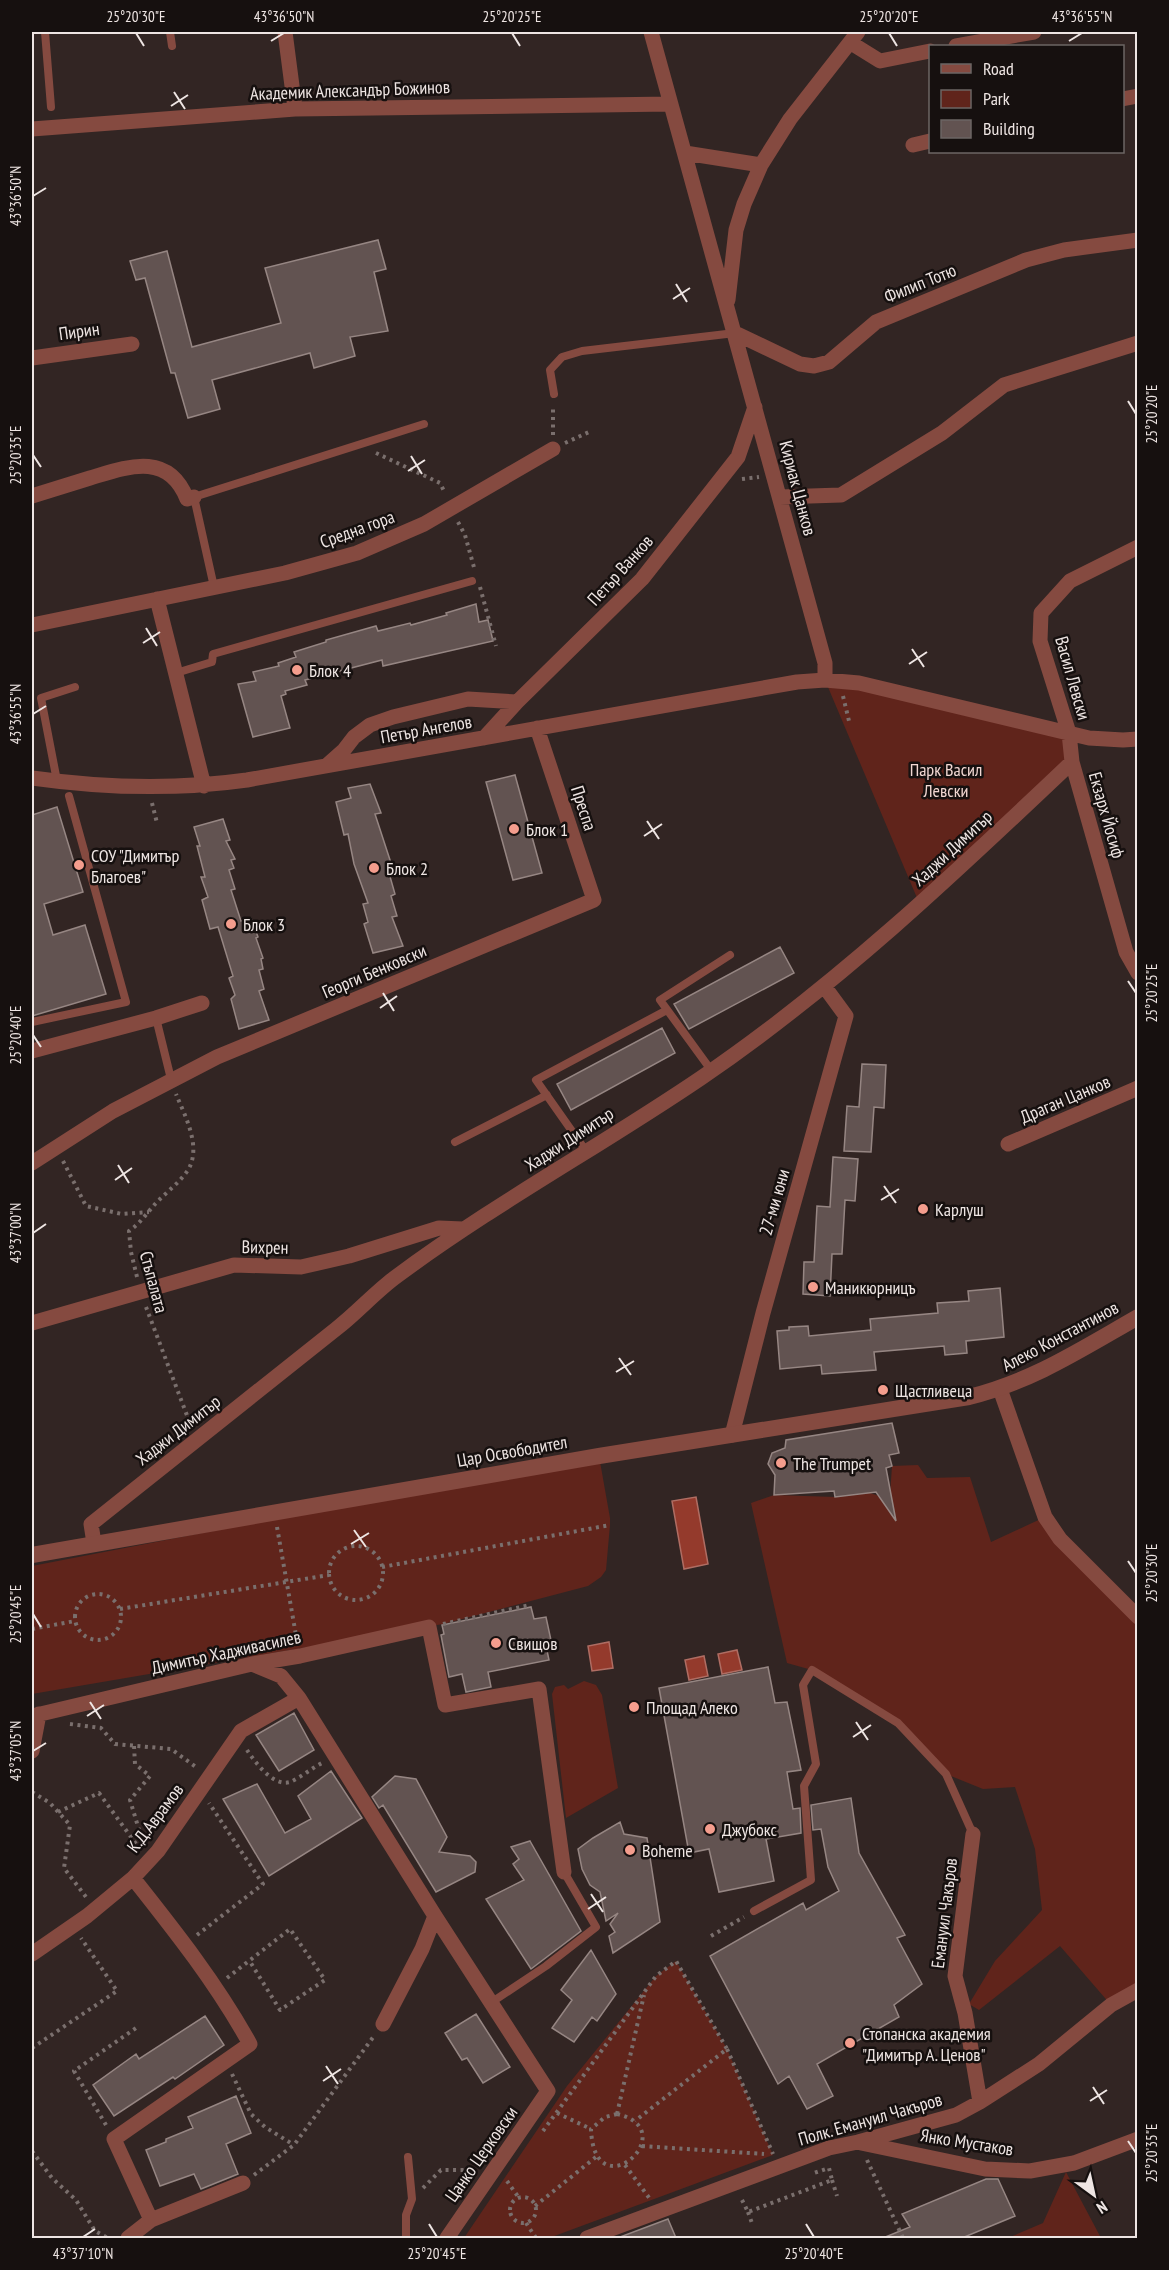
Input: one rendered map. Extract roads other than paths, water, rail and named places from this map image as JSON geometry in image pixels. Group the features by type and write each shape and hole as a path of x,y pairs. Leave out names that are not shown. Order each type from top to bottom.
{"street":[{"path":"285,32 295,109"},
{"name":"Кириак Цанков","path":"651,32 825,663 825,680"},
{"path":"962,45 1034,32"},
{"name":"Кириак Цанков","path":"727,307 736,230 744,204 761,165 790,118 854,37 880,61 929,51"},
{"name":"Академик Александър Божинов","path":"32,129 295,109 671,104"},
{"path":"913,145 929,141"},
{"path":"685,153 761,165"},
{"name":"Филип Тотю","path":"735,333 800,364 814,366 829,362 876,322 1026,260 1064,250 1137,240"},
{"path":"780,497 841,495 942,433 1004,385 1137,343"},
{"name":"Пирин","path":"32,358 132,344"},
{"name":"Петър Ванков","path":"484,738 517,702 642,579 738,457 755,408"},
{"name":"Средна гора","path":"32,625 285,573 357,553 424,524 553,449"},
{"path":"32,495 133,465 160,469 181,484 187,498 194,497"},
{"name":"Васил Левски","path":"1069,733 1040,640 1041,613 1070,581 1137,547"},
{"path":"157,599 204,786"},
{"name":"Петър Ангелов","path":"32,778 102,786 204,786 797,682 825,680"},
{"name":"Васил Левски","path":"825,680 859,683 1069,733"},
{"path":"326,766 344,750 354,737 370,725 393,717 468,699 517,702"},
{"name":"Преспа","path":"537,728 594,900"},
{"path":"1069,733 1089,738 1137,739"},
{"name":"Екзарх Йосиф","path":"1069,733 1072,762 1126,952 1137,974"},
{"name":"Хаджи Димитър","path":"94,1543 91,1524 342,1324 394,1278 463,1229 711,1070 824,986 931,895 1072,762"},
{"name":"Георги Бенковски","path":"32,1162 113,1111 217,1057 594,900"},
{"name":"27-ми юни","path":"732,1435 763,1313 846,1016 824,986"},
{"path":"32,1051 156,1018 202,1003"},
{"name":"Драган Цанков","path":"1008,1144 1137,1088"},
{"name":"Вихрен","path":"32,1323 234,1265 301,1267 349,1256 439,1228 463,1229"},
{"name":"Алеко Константинов","path":"1000,1389 1039,1373 1137,1317"},
{"path":"1000,1389 1045,1517 1060,1539 1137,1617"},
{"name":"Цар Освободител","path":"32,1554 599,1456 969,1397 1000,1389"},
{"name":"Димитър Хадживасилев","path":"41,1713 252,1664 300,1656 429,1627 445,1705 539,1689 564,1872"},
{"path":"252,1664 281,1676 299,1698 435,1916 492,2002"},
{"name":"К.Д.Аврамов","path":"32,1954 133,1878 158,1851 241,1731 299,1698"},
{"path":"32,1751 41,1713"},
{"name":"Емануил Чакъров","path":"973,1834 955,1976 965,2013 980,2102"},
{"path":"133,1878 185,1944 215,1987 249,2044 114,2139 151,2220"},
{"path":"383,2024 422,1949 435,1916"},
{"name":"Полк. Емануил Чакъров","path":"587,2238 829,2148 956,2115 1039,2064 1111,2004 1137,1990"},
{"name":"Цанко Церковски","path":"447,2238 548,2091 492,2002"},
{"name":"Янко Мустаков","path":"858,2142 985,2169 1030,2171 1074,2163 1137,2139"},
{"path":"128,2238 151,2220 243,2183"}],"lane":[{"path":"45,32 51,107"},
{"path":"170,32 172,46"},
{"path":"554,394 550,370 562,357 582,351 735,333"},
{"path":"214,587 194,497 424,424"},
{"path":"176,673 212,662 213,654 472,580"},
{"path":"57,781 41,698 75,687"},
{"path":"32,1022 126,1002 69,796"},
{"path":"711,1070 660,1000 730,955"},
{"path":"586,1151 536,1080 667,1010"},
{"path":"156,1018 171,1079"},
{"path":"455,1142 547,1095"},
{"path":"754,1911 811,1880 804,1786 816,1764 803,1685 812,1670 898,1723 946,1774 973,1834"},
{"path":"492,2002 546,1966 596,1927 564,1872"},
{"path":"406,2238 406,2215 412,2199 408,2157"}],"place":[{"name":"Блок 4","path":"297,670"},
{"name":"Блок 1","path":"514,829"},
{"name":"СОУ \"Димитър Благоев\"","path":"79,865"},
{"name":"Блок 2","path":"374,868"},
{"name":"Блок 3","path":"231,924"},
{"name":"Карлуш","path":"923,1209"},
{"name":"Маникюрницъ","path":"813,1287"},
{"name":"Щастливеца","path":"883,1390"},
{"name":"The Trumpet","path":"781,1463"},
{"name":"Свищов","path":"496,1643"},
{"name":"Площад Алеко","path":"634,1707"},
{"name":"Джубокс","path":"710,1829"},
{"name":"Boheme","path":"630,1850"},
{"name":"Стопанска академия \"Димитър А. Ценов\"","path":"850,2043"}],"park label":[{"name":"Парк Васил Левски","path":"946,779"}]}
